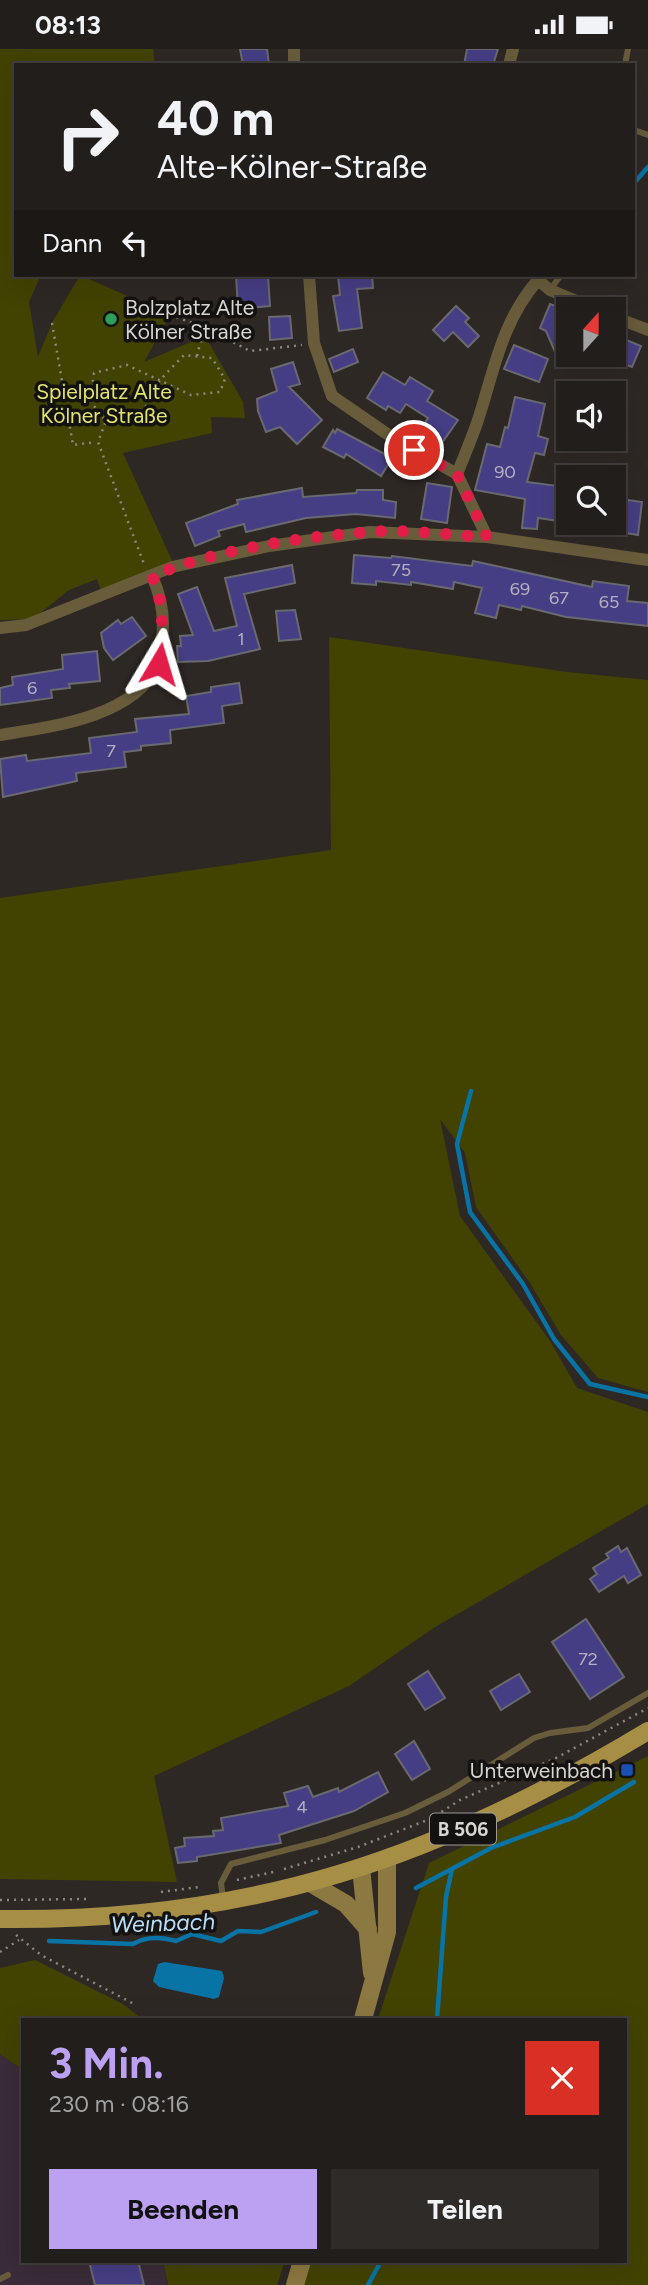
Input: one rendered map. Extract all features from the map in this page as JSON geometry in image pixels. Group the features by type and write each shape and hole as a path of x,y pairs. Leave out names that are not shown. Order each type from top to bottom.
{"main road":[{"name":"B 506","path":"2,1919 135,1914 224,1903 312,1884 453,1833 537,1794 648,1731"},
{"path":"363,2018 384,1944 388,1919 387,1859"},
{"path":"361,1868 372,1980"},
{"path":"312,1884 346,1904 368,1929"},
{"path":"295,2285 301,2263"}],"street":[{"path":"309,277 314,343 332,396 393,438 457,474 487,537"},
{"path":"457,474 477,423 498,347 520,301 537,278 550,291 565,297"},
{"path":"626,322 648,330"},
{"path":"0,628 26,625 172,568 269,546 370,532 487,537 648,560"},
{"path":"0,735 95,715 129,698 150,676 159,664 163,629 160,594 150,576"}],"lane":[{"path":"550,291 560,277"},
{"path":"224,1903 221,1883 231,1864 361,1829 448,1792 534,1738 588,1728 648,1693"},
{"path":"0,2279 8,2274"}],"path":[{"path":"170,315 204,327 250,351 314,343"},
{"path":"52,323 73,445 98,442"},
{"path":"197,356 204,327"},
{"path":"106,421 90,401 94,373 127,365 160,380 191,395 219,392 225,379 212,358 184,355 160,380 145,408 106,421"},
{"path":"106,421 98,442 150,576"},
{"path":"2,1919 19,1940 41,1955 136,2005"},
{"path":"0,1952 19,1940"}],"shaded area":[{"path":"0,2054 21,2069 21,2263 163,2263 167,2285 0,2285"}],"green space":[{"name":"Spielplatz Alte Kölner Straße","path":"0,49 153,49 155,63 14,63 14,277 40,277 29,302 38,357 52,323 79,277 84,277 170,315 144,362 205,336 243,402 245,418 211,417 212,433 123,453 174,565 102,595 97,579 69,590 33,619 0,620"},
{"path":"329,637 567,672 648,680 648,1392 598,1378 561,1335 530,1283 476,1207 465,1153 440,1119 460,1216 550,1341 577,1388 648,1412 648,1504 435,1627 349,1686 154,1776 177,1882 0,1879 0,898 331,850"},
{"path":"648,1756 648,2285 303,2285 309,2263 627,2263 627,2018 378,2018 429,1863"},
{"path":"35,1960 123,2004 141,2018 21,2018 21,2069 0,2054 0,1968"},
{"path":"163,2263 284,2263 277,2285 168,2285"}],"water":[{"path":"164,1962 222,1971 224,1978 219,1997 214,1999 159,1987 153,1981 158,1964"}],"building":[{"path":"240,49 267,49 269,63 243,63"},
{"path":"467,49 498,49 494,63 464,63"},
{"path":"236,277 268,277 270,306 238,309"},
{"path":"338,277 372,277 373,288 357,289 362,328 339,331 333,296 340,295"},
{"path":"550,304 556,306 555,352 546,331 540,328"},
{"path":"456,306 469,318 465,322 479,336 468,347 453,332 444,341 433,330"},
{"path":"290,316 292,338 270,340 269,317"},
{"path":"626,340 641,346 632,367 626,365"},
{"path":"514,345 548,359 539,382 504,369"},
{"path":"353,349 358,362 334,372 329,359"},
{"path":"293,362 300,384 289,387 322,420 297,444 280,427 266,432 258,411 257,399 277,391 271,369"},
{"path":"383,372 405,385 410,377 433,391 427,401 458,420 437,450 416,437 428,418 406,404 400,413 388,406 386,410 367,398"},
{"path":"515,397 545,404 538,436 548,439 544,455 535,453 527,482 556,486 556,521 538,518 537,529 522,528 525,499 475,490 487,444 500,447 505,427 508,428"},
{"path":"337,429 392,458 381,476 346,454 344,458 323,447 333,430 335,433"},
{"path":"427,483 452,487 447,523 421,519"},
{"path":"302,488 303,497 356,493 357,490 383,490 383,500 396,502 395,518 356,514 306,518 246,532 244,524 218,531 220,536 195,546 186,523 238,504 237,500"},
{"path":"628,500 642,502 638,535 626,533"},
{"path":"354,555 392,556 472,566 473,561 592,587 593,581 629,586 627,601 648,603 648,626 566,617 522,606 521,610 499,605 496,618 475,613 482,588 454,582 453,589 411,582 411,585 376,581 376,585 352,583"},
{"path":"292,565 295,583 244,594 260,649 208,661 178,662 177,646 181,646 180,636 193,635 178,594 197,587 214,631 237,626 225,578"},
{"path":"295,610 301,639 279,641 276,611"},
{"path":"132,617 146,636 113,660 104,648 101,633 118,620 121,624"},
{"path":"97,651 100,681 69,684 70,688 51,690 52,698 0,705 0,688 13,685 12,677 63,669 62,655"},
{"path":"239,683 242,703 222,706 224,723 170,730 171,743 141,746 141,750 124,752 126,767 76,773 77,781 3,797 0,759 26,755 27,761 91,753 89,738 137,732 135,719 189,714 186,696 211,692 211,687"},
{"path":"618,1546 621,1552 627,1548 641,1575 628,1583 624,1576 599,1592 590,1579 597,1574 593,1568 609,1558 606,1554"},
{"path":"586,1619 624,1677 590,1699 552,1642"},
{"path":"428,1671 445,1698 425,1710 408,1684"},
{"path":"519,1674 530,1692 501,1710 490,1691"},
{"path":"414,1741 430,1769 412,1780 395,1754"},
{"path":"378,1772 388,1792 354,1811 279,1835 281,1843 197,1857 197,1861 178,1863 175,1848 185,1846 184,1838 214,1836 213,1831 223,1830 221,1818 288,1806 284,1793 308,1786 313,1797 338,1788 339,1792"},
{"path":"90,2263 138,2263 144,2285 95,2285"}],"waterway":[{"path":"635,182 648,167"},
{"path":"471,1091 457,1144 470,1212 523,1284 554,1339 590,1384 648,1397"},
{"name":"Weinbach","path":"416,1888 491,1848 575,1817 634,1782"},
{"path":"437,2018 446,1897 452,1869"},
{"name":"Weinbach","path":"49,1941 133,1944 154,1938 176,1941 192,1934 221,1941 238,1931 261,1932 316,1912"},
{"path":"368,2285 380,2263"}],"place":[{"name":"Bolzplatz Alte Kölner Straße","path":"111,319"},
{"name":"Unterweinbach","path":"627,1770"}],"route":[{"path":"159,664 163,629 160,594 152,576 172,568 269,546 370,532 487,537 457,474 414,450"}]}
